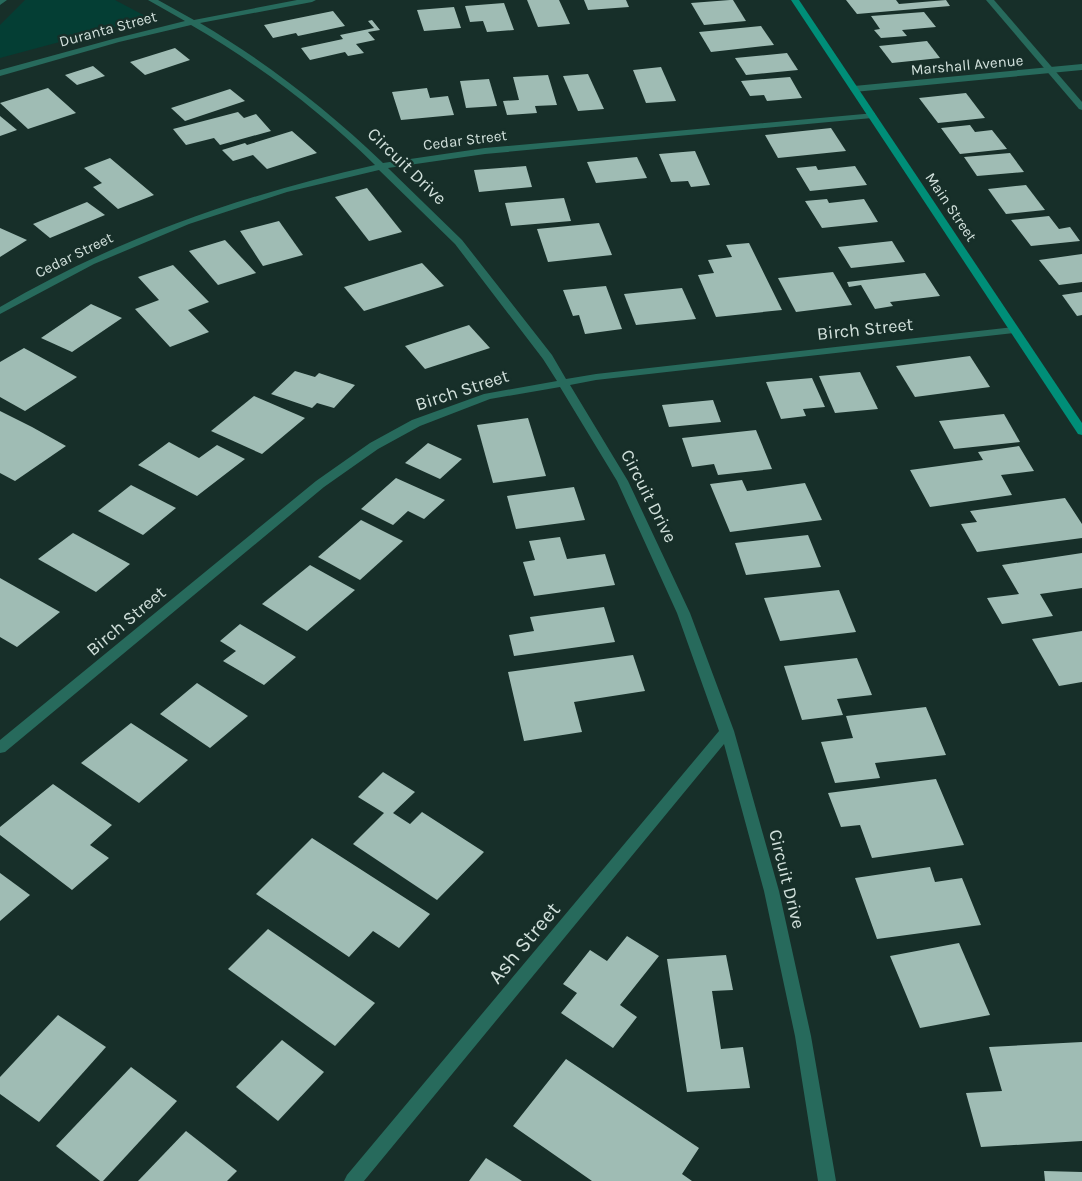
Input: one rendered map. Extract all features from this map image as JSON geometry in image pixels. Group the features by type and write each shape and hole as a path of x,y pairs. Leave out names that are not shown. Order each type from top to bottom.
{"street":[{"path":"0,3 3,0"},
{"name":"Circuit Drive","path":"152,0 192,21 286,84 385,166 435,216 494,284 542,347 565,382 624,483 660,558 696,642 727,731 757,830 786,948 815,1102 827,1181"},
{"name":"Duranta Street","path":"0,73 81,49 192,21 312,0"},
{"name":"Main Street","path":"795,0 1014,330 1079,420 1082,431"},
{"path":"990,0 1082,107"},
{"name":"Marshall Avenue","path":"854,89 1082,68"},
{"name":"Cedar Street","path":"0,311 48,284 115,251 177,224 288,189 385,166 460,154 872,115"},
{"name":"Birch Street","path":"0,748 320,484 374,446 416,423 488,396 565,382 1014,330"},
{"name":"Ash Street","path":"353,1181 727,731"}],"green space":[{"path":"25,0 115,0 149,18 0,58 0,25"}],"building":[{"path":"527,0 559,0 570,24 538,27"},
{"path":"584,0 626,0 629,7 588,10"},
{"path":"733,0 746,21 704,25 691,3"},
{"path":"846,0 896,0 899,4 946,0 950,6 857,14"},
{"path":"504,3 514,30 487,32 483,21 470,22 465,6"},
{"path":"454,7 461,28 424,31 417,10"},
{"path":"333,11 345,26 298,36 296,33 273,38 264,25"},
{"path":"924,12 936,27 902,30 907,36 881,38 874,30 880,29 871,16"},
{"path":"372,20 380,30 368,32 375,40 356,44 364,53 348,56 345,52 310,60 301,48 343,39 340,35 374,28 368,21"},
{"path":"761,26 774,45 711,52 699,32"},
{"path":"927,41 940,58 892,63 879,46"},
{"path":"175,48 190,60 145,75 130,62"},
{"path":"787,53 798,70 746,75 735,58"},
{"path":"93,66 105,76 77,85 65,75"},
{"path":"661,67 676,101 646,103 633,70"},
{"path":"588,74 604,109 578,111 563,76"},
{"path":"548,75 557,105 535,106 537,113 507,115 503,101 519,100 513,77"},
{"path":"790,77 802,98 767,101 764,95 750,96 741,81"},
{"path":"489,79 497,106 466,108 460,81"},
{"path":"48,88 76,113 28,129 0,103"},
{"path":"427,88 430,98 448,96 454,115 401,120 392,92"},
{"path":"230,89 245,101 185,121 171,108"},
{"path":"966,93 985,118 938,123 919,98"},
{"path":"238,112 244,118 256,114 271,131 220,145 214,138 186,145 173,129"},
{"path":"0,116 17,130 0,136"},
{"path":"970,125 975,132 992,130 1007,149 960,154 941,128"},
{"path":"831,128 846,151 778,158 765,135"},
{"path":"292,131 317,153 267,169 253,155 233,161 222,150 245,143 247,145"},
{"path":"695,151 710,185 691,187 688,181 671,182 659,154"},
{"path":"1010,153 1024,172 977,176 964,157"},
{"path":"637,157 647,178 596,183 587,162"},
{"path":"110,158 154,195 118,209 93,187 102,183 84,168"},
{"path":"526,166 532,187 479,192 474,170"},
{"path":"816,166 818,170 855,166 867,185 810,191 796,168"},
{"path":"1026,185 1045,210 1006,214 988,189"},
{"path":"367,188 402,232 369,241 335,197"},
{"path":"564,198 571,221 511,226 505,203"},
{"path":"827,199 829,203 864,199 878,222 822,228 805,201"},
{"path":"87,202 105,215 50,238 33,224"},
{"path":"1049,216 1059,229 1070,227 1080,241 1031,246 1011,220"},
{"path":"279,221 303,255 263,266 240,231"},
{"path":"599,223 612,255 548,262 537,229"},
{"path":"0,228 27,240 0,257"},
{"path":"225,240 256,273 218,285 189,251"},
{"path":"892,241 905,262 851,268 838,247"},
{"path":"749,243 782,310 716,317 698,275 714,273 708,260 732,257 726,245"},
{"path":"1082,254 1082,282 1059,285 1039,260"},
{"path":"422,263 444,286 364,311 344,287"},
{"path":"173,265 209,302 188,310 209,332 170,347 135,309 159,300 138,277"},
{"path":"833,272 852,305 796,312 778,278"},
{"path":"925,273 940,296 890,302 893,306 875,309 861,285 849,287 847,282"},
{"path":"606,286 622,329 585,334 579,315 573,316 563,290"},
{"path":"682,288 696,319 636,325 624,294"},
{"path":"1082,292 1082,315 1077,316 1062,295"},
{"path":"91,304 122,318 72,352 41,338"},
{"path":"469,325 490,348 425,369 405,346"},
{"path":"24,348 77,377 25,411 0,397 0,362"},
{"path":"970,356 990,387 915,397 896,366"},
{"path":"295,371 315,377 319,373 355,385 334,408 317,403 312,408 271,394"},
{"path":"860,372 878,409 835,413 819,376"},
{"path":"812,378 825,407 803,409 806,416 781,419 766,382"},
{"path":"254,396 305,418 262,454 211,431"},
{"path":"713,400 721,422 669,427 662,405"},
{"path":"0,411 66,446 15,481 0,473"},
{"path":"1004,414 1020,442 954,449 939,421"},
{"path":"528,418 546,476 493,483 477,425"},
{"path":"756,430 772,469 718,475 714,464 692,467 682,438"},
{"path":"169,442 199,458 217,445 245,459 197,496 138,465"},
{"path":"428,443 462,459 440,479 405,463"},
{"path":"1019,446 1034,471 1001,475 1012,495 930,507 910,470 983,460 978,452"},
{"path":"396,478 445,500 424,519 408,511 393,525 361,509"},
{"path":"742,480 747,491 805,483 822,520 730,532 710,484"},
{"path":"131,485 176,508 143,535 98,511"},
{"path":"574,487 585,520 516,529 507,496"},
{"path":"1065,498 1082,524 1082,538 977,552 961,524 977,522 970,511"},
{"path":"361,520 403,541 360,580 318,557"},
{"path":"73,533 130,564 96,592 38,559"},
{"path":"808,535 821,567 746,575 735,543"},
{"path":"560,537 567,559 605,554 615,585 534,596 523,562 535,560 529,541"},
{"path":"1082,553 1082,588 1040,594 1053,616 1002,624 987,598 1019,594 1002,565"},
{"path":"310,565 355,590 307,631 262,604"},
{"path":"0,578 60,612 17,647 0,637"},
{"path":"839,590 856,632 780,641 764,598"},
{"path":"604,607 615,642 514,656 509,635 534,631 530,617"},
{"path":"240,624 296,657 264,685 223,661 236,651 220,641"},
{"path":"1082,631 1082,682 1059,686 1032,639"},
{"path":"633,655 645,691 574,702 582,732 524,741 508,672"},
{"path":"857,658 872,695 837,699 843,715 802,720 784,666"},
{"path":"197,683 248,716 210,748 160,714"},
{"path":"926,707 946,755 875,763 880,778 835,783 821,742 853,738 846,716"},
{"path":"131,723 188,760 139,803 81,763"},
{"path":"383,772 415,792 393,813 410,824 422,812 484,852 437,900 353,844 384,813 358,797"},
{"path":"936,779 964,845 872,858 860,825 841,827 828,793"},
{"path":"53,784 112,825 90,845 109,858 72,890 0,835 0,827"},
{"path":"312,838 430,914 399,948 373,931 349,957 256,894"},
{"path":"930,867 935,882 962,878 981,925 877,939 855,878"},
{"path":"0,873 30,895 0,921"},
{"path":"268,929 375,1003 335,1046 228,969"},
{"path":"627,936 659,956 620,1005 637,1017 613,1048 561,1013 577,993 563,984 590,950 607,961"},
{"path":"959,943 990,1015 920,1028 890,956"},
{"path":"726,955 733,990 712,991 721,1049 743,1047 750,1088 687,1092 667,959"},
{"path":"58,1015 106,1047 39,1122 0,1094 0,1077"},
{"path":"282,1040 324,1072 278,1121 236,1087"},
{"path":"1082,1042 1082,1141 981,1147 966,1093 1002,1091 989,1047"},
{"path":"566,1059 699,1148 682,1174 692,1181 592,1181 513,1126"},
{"path":"131,1067 177,1101 103,1181 100,1181 56,1146"},
{"path":"186,1131 237,1171 227,1181 138,1181"},
{"path":"486,1158 522,1181 469,1181"},
{"path":"1044,1171 1082,1172 1082,1181 1045,1181"}]}
